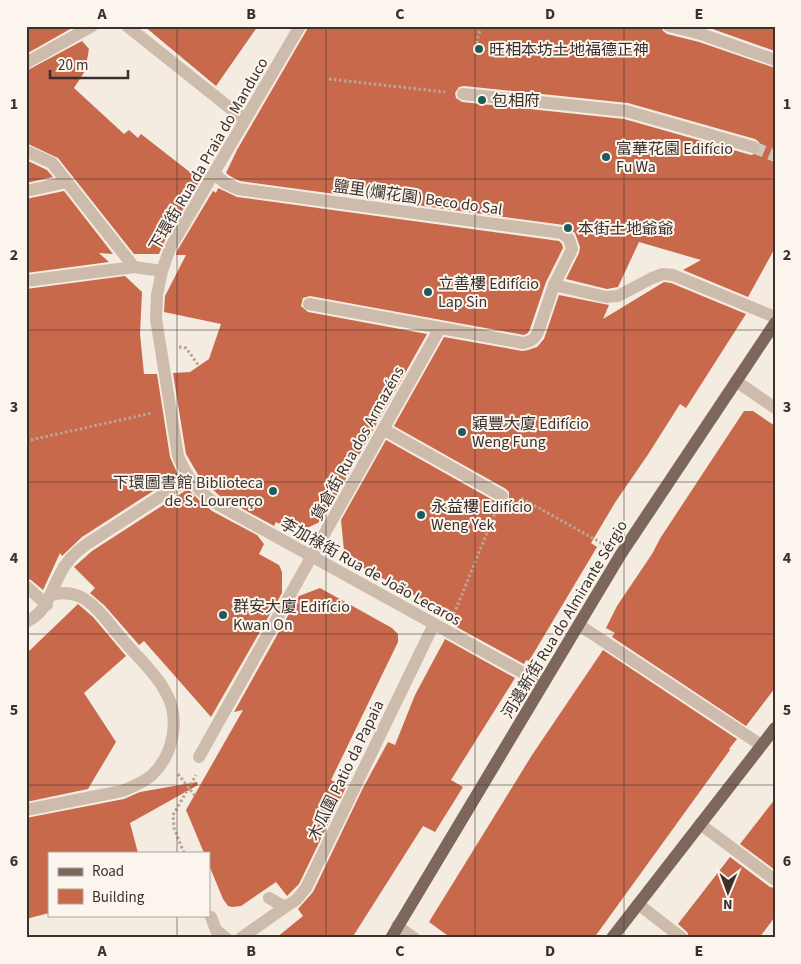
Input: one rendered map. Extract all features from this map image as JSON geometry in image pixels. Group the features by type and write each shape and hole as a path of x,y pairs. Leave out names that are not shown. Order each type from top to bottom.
{"main road":[{"name":"河邊新街 Rua do Almirante Sérgio","path":"394,932 621,554 775,323"},
{"path":"612,938 775,728"}],"street":[{"path":"26,63 92,26"},
{"path":"127,26 245,120"},
{"name":"下環街 Rua da Praia do Manduco","path":"189,478 178,456 156,319 157,295 162,271 170,248 300,26"},
{"path":"669,26 702,30 775,60"},
{"path":"463,94 626,111 753,147"},
{"path":"26,151 52,163 134,267"},
{"name":"鹽里(爛花園) Beco do Sal","path":"214,173 225,183 238,189 562,233 569,239 572,249 554,285 536,336 528,342 523,343 309,304"},
{"path":"26,191 67,182"},
{"path":"26,281 134,267 162,271"},
{"path":"554,285 606,297 618,296 662,274 673,275 775,316"},
{"name":"貨倉街 Rua dos Armazéns","path":"199,757 383,429 390,406 440,328"},
{"path":"736,382 775,408"},
{"path":"383,429 502,496"},
{"path":"26,622 37,616 49,600 63,569 81,548 189,478"},
{"name":"李加祿街 Rua de João Lecaros","path":"189,478 200,492 217,504 543,684"},
{"path":"26,586 49,600"},
{"path":"26,810 127,789 143,782 152,775 165,757 173,735 174,724 170,702 160,682 91,605 74,595 61,593 49,600"},
{"name":"木瓜圍 Patio da Papaia","path":"241,938 296,900 306,888 434,624"},
{"path":"579,625 761,745"},
{"path":"700,824 775,880"},
{"path":"269,898 285,907"},
{"path":"638,904 682,938"},
{"path":"210,917 216,930 226,938"},
{"path":"394,932 414,938"}],"path":[{"path":"474,53 481,26"},
{"path":"329,79 463,94"},
{"path":"26,441 170,409"},
{"path":"447,631 502,496"},
{"path":"521,497 621,554"},
{"path":"165,757 195,796"},
{"path":"184,852 174,828 173,816 199,769 199,757"}],"building":[{"path":"26,26 70,26 72,28 26,54"},
{"path":"144,26 258,26 216,86"},
{"path":"309,26 661,26 667,34 699,42 775,68 775,248 748,297 683,270 701,260 639,242 618,287 607,289 566,279 580,247 575,233 564,225 240,181 226,173 237,150","holes":["464,86 628,103 755,139 759,142 761,149 758,153 751,155 624,119 462,102 456,98 455,93 459,87"]},
{"path":"704,26 775,26 775,51"},
{"path":"82,41 89,49 85,71 74,88 124,134 129,130 138,138 141,134 200,180 159,254 134,254 58,158 26,143 26,71"},
{"path":"26,160 47,170 53,177 26,183"},
{"path":"218,188 237,197 559,241 562,244 563,248 546,282 530,329 524,335 310,296 303,298 301,306 308,312 427,334 322,521 307,528 289,529 276,522 274,526 221,497 200,478 186,454 173,373 190,372 209,359 221,324 164,312 165,296 186,255 176,255 177,251 213,191 216,193"},
{"path":"64,191 113,254 99,253 109,262 26,273 26,199"},
{"path":"125,276 142,292 140,334 144,374 157,374 170,457 178,475 82,537 62,556 60,553 43,590 26,578 26,289"},
{"path":"664,282 671,283 746,314 686,408 680,404 616,501 591,543 597,547 529,661 526,660 524,664 453,625 455,617 354,563 344,550 341,520 386,440 498,503 506,503 509,500 509,492 506,489 394,426 444,337 522,351 528,350 537,347 544,339 559,295 609,305 603,319"},
{"path":"744,411 753,411 775,426 775,688 746,726 612,637 615,633 606,628 617,606"},
{"name":"群安大廈 Edifício Kwan On","path":"188,489 212,511 257,535 264,544 259,554 279,565 282,572 282,593 211,717 144,641 139,645 105,606 90,593 95,588 74,567 92,551"},
{"path":"320,588 392,628 398,634 398,642 331,780 346,787 299,884 287,896 276,882 241,906 232,907 228,906 223,899 210,867 210,852 204,852 186,810 243,710 234,712 299,596"},
{"path":"78,604 93,617 126,656 84,693 116,742 88,789 26,802 26,654"},
{"path":"445,639 515,678 451,780 463,787 435,832 423,826 352,938 276,938 303,916 298,909 313,892 363,788 388,742 395,745 415,695"},
{"path":"603,650 737,739 594,938 451,938 429,922 532,755"},
{"path":"197,782 198,785 130,823 138,852 48,852 48,913 26,919 26,818 124,799 140,792"},
{"path":"775,799 775,870 740,844"},
{"path":"730,857 770,887 775,888 775,917 759,938 690,938 687,932 678,924"}],"tunnel":[{"path":"753,147 775,156"}],"place":[{"name":"旺相本坊土地福德正神","path":"479,49"},
{"name":"包相府","path":"482,100"},
{"name":"富華花園 Edifício Fu Wa","path":"606,157"},
{"name":"本街土地爺爺","path":"568,228"},
{"name":"立善樓 Edifício Lap Sin","path":"428,292"},
{"name":"穎豐大廈 Edifício Weng Fung","path":"462,432"},
{"name":"下環圖書館 Biblioteca de S. Lourenço","path":"273,491"},
{"name":"永益樓 Edifício Weng Yek","path":"421,515"},
{"name":"群安大廈 Edifício Kwan On","path":"223,615"}]}
